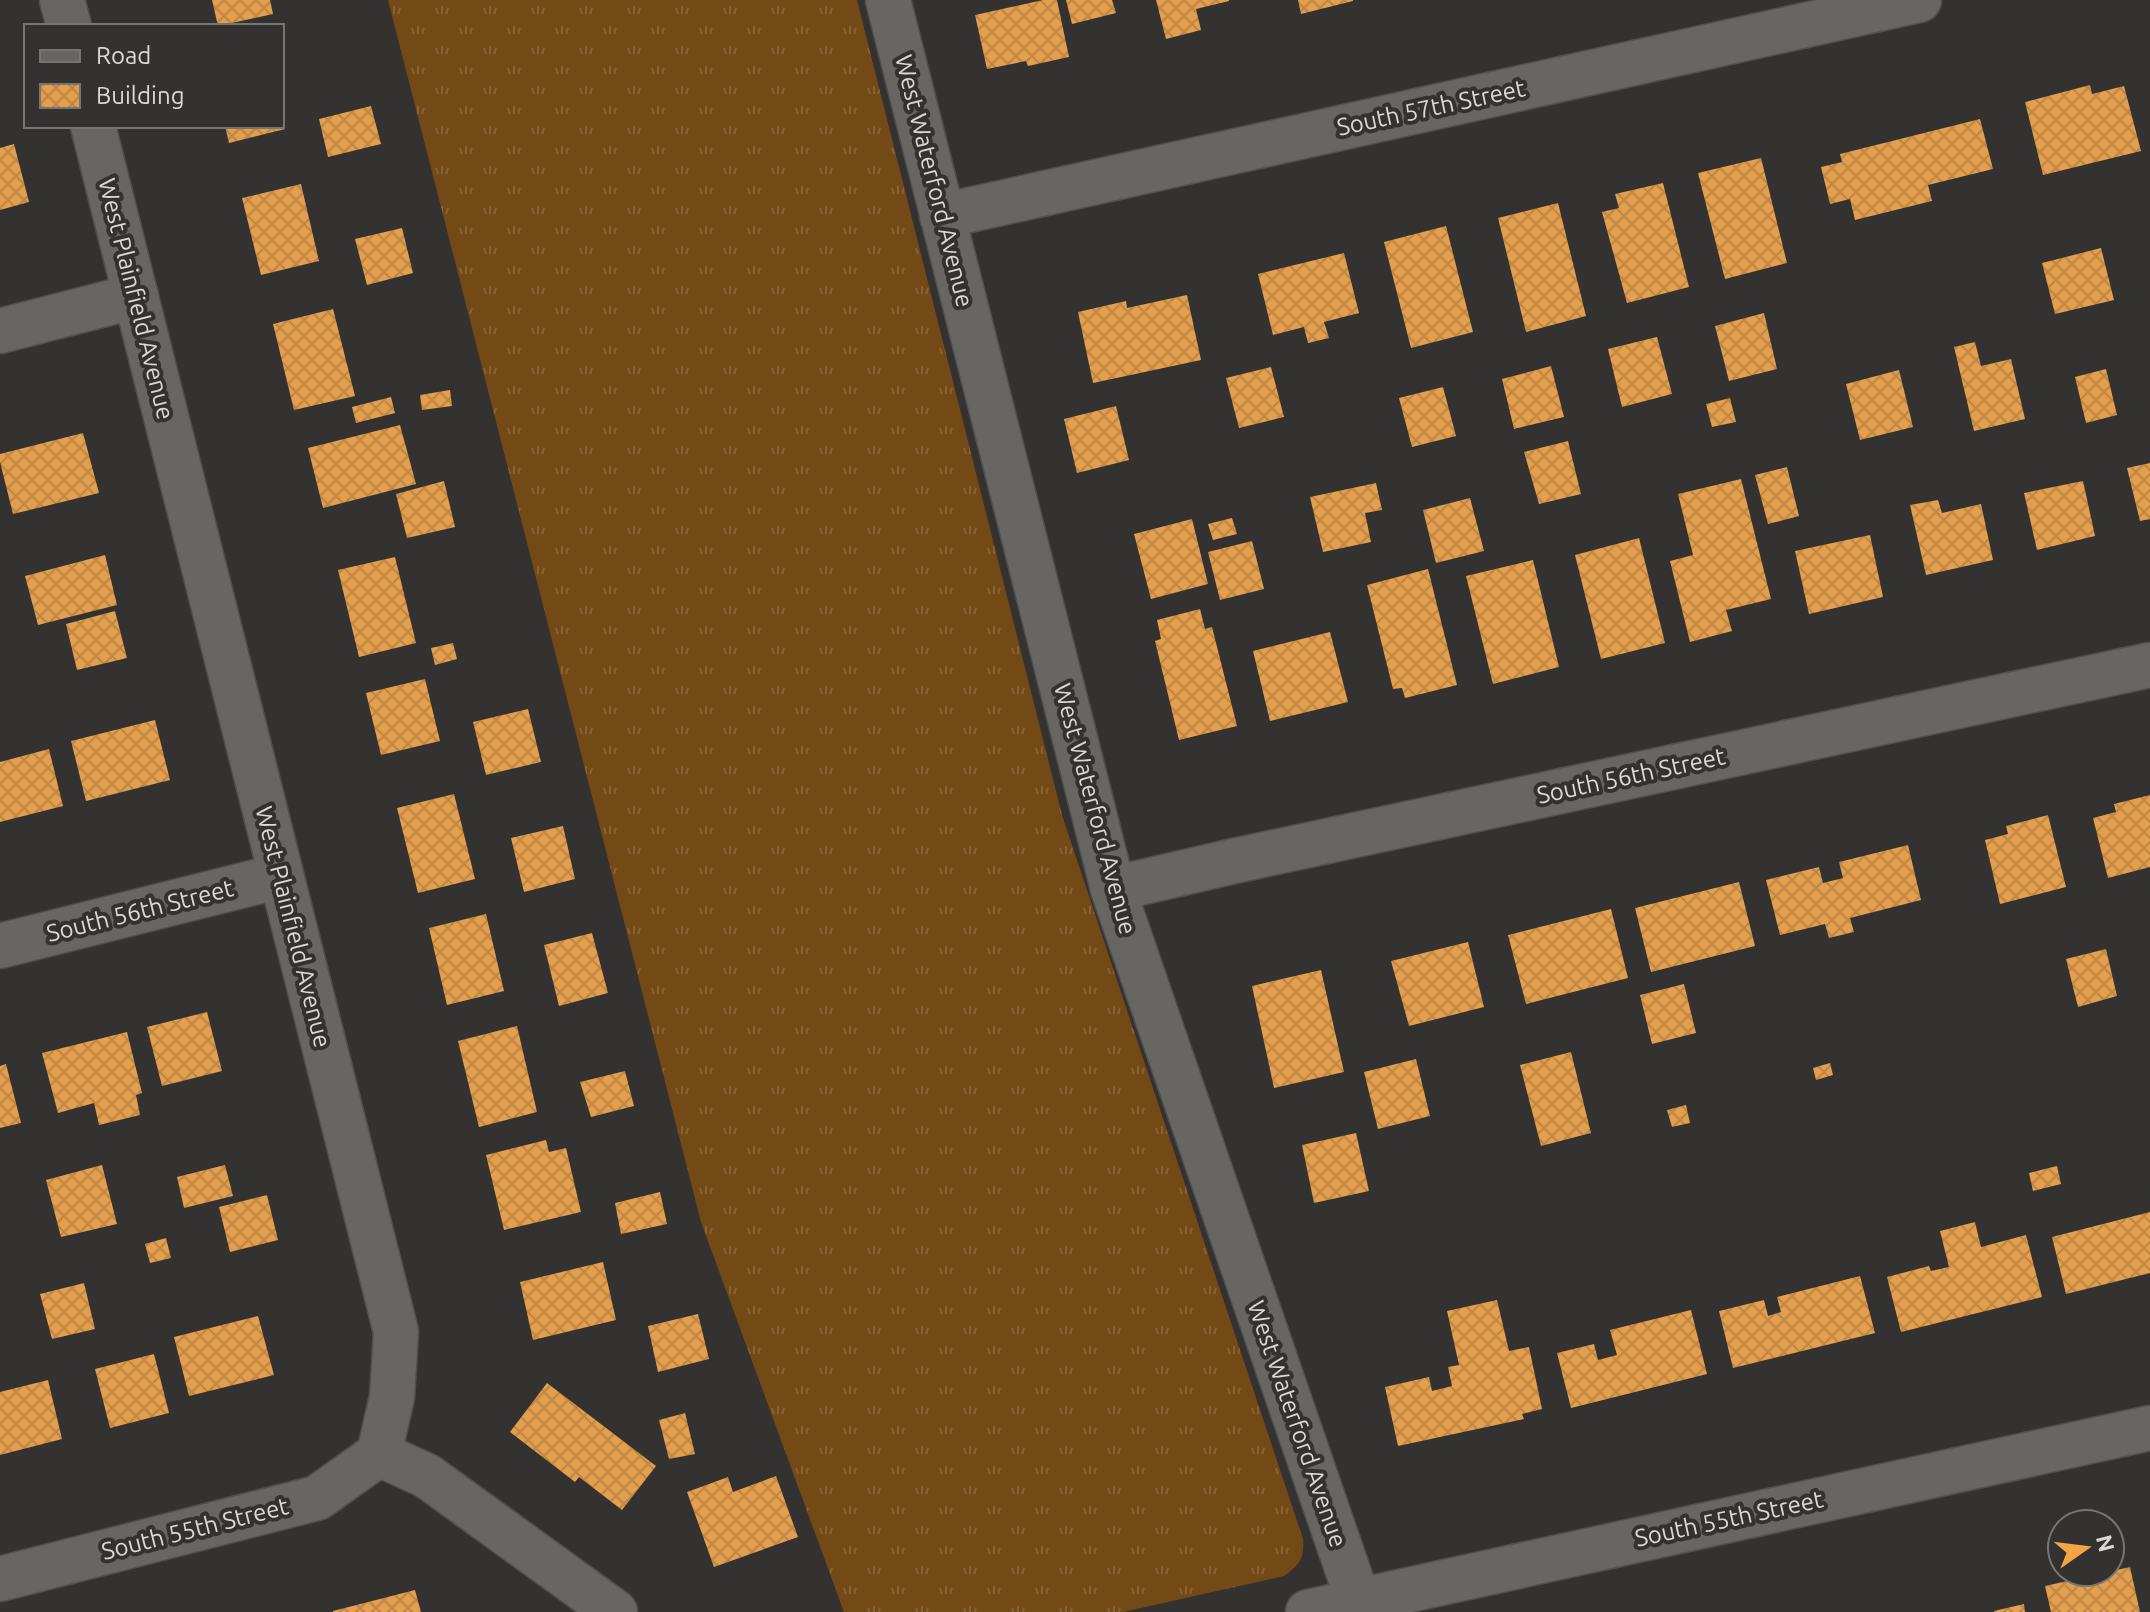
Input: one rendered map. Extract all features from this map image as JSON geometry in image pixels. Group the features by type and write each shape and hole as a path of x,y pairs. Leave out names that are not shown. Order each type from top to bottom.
{"street":[{"path":"62,0 68,24"},
{"name":"West Waterford Avenue","path":"888,0 1113,889 1358,1600"},
{"name":"South 57th Street","path":"942,216 1919,0"},
{"name":"West Plainfield Avenue","path":"94,128 396,1332 392,1397 379,1454"},
{"path":"0,331 136,296"},
{"name":"South 56th Street","path":"1113,889 2150,665"},
{"name":"South 56th Street","path":"0,946 280,876"},
{"name":"South 55th Street","path":"1308,1612 2150,1428"},
{"path":"379,1454 427,1476 615,1612"},
{"name":"South 55th Street","path":"0,1579 317,1498 379,1454"}],"green space":[{"path":"388,0 857,0 1062,815 1303,1539 1300,1561 1284,1576 1123,1612 844,1612 701,1222"}],"building":[{"path":"212,0 270,0 273,14 218,24"},
{"path":"1043,0 1057,0 1069,57 1028,66 1026,61 987,69 975,15"},
{"path":"1066,0 1112,0 1116,13 1072,24"},
{"path":"1156,0 1229,1 1196,9 1201,30 1166,39"},
{"path":"1298,0 1353,0 1353,1 1301,14"},
{"path":"2090,85 2092,94 2124,86 2141,151 2043,175 2025,102"},
{"path":"371,106 381,144 328,157 319,119"},
{"path":"1980,119 1993,169 1928,185 1932,201 1855,220 1850,199 1830,204 1821,167 1842,162 1840,154"},
{"path":"284,126 285,129 229,143 225,128"},
{"path":"14,144 29,202 0,210 0,148"},
{"path":"1761,158 1787,263 1725,279 1698,173"},
{"path":"1663,183 1689,287 1627,303 1602,212 1619,208 1615,194"},
{"path":"301,184 319,261 261,275 242,198"},
{"path":"1558,203 1586,316 1526,332 1498,218"},
{"path":"1446,226 1473,332 1411,348 1384,242"},
{"path":"402,228 413,273 367,285 355,239"},
{"path":"2101,248 2114,300 2055,314 2042,263"},
{"path":"1344,253 1359,313 1324,322 1329,338 1308,343 1304,327 1273,335 1258,274"},
{"path":"1187,295 1201,360 1093,383 1078,312 1126,301 1127,308"},
{"path":"333,309 355,396 294,410 273,324"},
{"path":"1764,313 1777,369 1729,381 1715,326"},
{"path":"1657,337 1672,394 1622,407 1608,349"},
{"path":"1975,342 1981,366 2011,359 2025,419 1974,431 1954,347"},
{"path":"1551,366 1564,417 1514,429 1502,379"},
{"path":"1271,367 1284,417 1239,428 1226,378"},
{"path":"2106,369 2117,415 2086,423 2075,377"},
{"path":"1899,370 1913,427 1860,440 1846,384"},
{"path":"1443,387 1456,436 1412,447 1399,398"},
{"path":"450,390 452,406 422,410 420,395"},
{"path":"391,397 395,413 356,423 352,407"},
{"path":"1730,398 1736,422 1712,427 1706,404"},
{"path":"1116,406 1129,460 1077,473 1064,419"},
{"path":"400,425 416,484 323,508 308,448"},
{"path":"83,433 99,493 13,514 0,454"},
{"path":"1568,441 1581,494 1539,504 1524,452"},
{"path":"2150,463 2150,519 2140,521 2127,468"},
{"path":"1787,467 1799,516 1768,524 1755,475"},
{"path":"1741,479 1771,599 1726,610 1732,631 1690,642 1670,561 1693,555 1678,494"},
{"path":"444,481 455,527 407,538 396,494"},
{"path":"2083,481 2095,536 2037,550 2024,493"},
{"path":"1376,483 1382,510 1365,513 1371,542 1323,552 1310,497"},
{"path":"1470,498 1484,551 1436,563 1423,510"},
{"path":"1938,500 1942,513 1981,504 1993,560 1926,575 1910,505"},
{"path":"1232,518 1237,534 1213,540 1208,524"},
{"path":"1192,519 1208,584 1151,599 1134,534"},
{"path":"1870,535 1883,597 1809,614 1795,551"},
{"path":"1639,538 1665,643 1601,659 1575,555"},
{"path":"1252,541 1264,589 1220,600 1208,552"},
{"path":"105,555 117,605 38,625 25,576"},
{"path":"395,557 416,643 359,657 338,570"},
{"path":"1533,560 1559,667 1493,684 1466,576"},
{"path":"1428,569 1457,685 1405,698 1402,688 1393,689 1367,585"},
{"path":"1200,609 1205,629 1212,627 1237,726 1179,740 1155,641 1161,639 1157,620"},
{"path":"115,611 127,658 77,670 66,624"},
{"path":"1330,632 1348,702 1270,721 1253,651"},
{"path":"453,643 457,659 435,665 431,648"},
{"path":"425,679 440,741 381,755 366,693"},
{"path":"528,709 541,762 486,775 473,722"},
{"path":"155,720 170,780 86,801 71,741"},
{"path":"49,749 63,806 0,822 0,762"},
{"path":"454,794 475,879 418,893 397,808"},
{"path":"2150,795 2150,867 2108,878 2093,818 2116,812 2114,804"},
{"path":"2048,815 2066,887 2000,904 1985,840 2008,834 2006,826"},
{"path":"563,826 575,879 524,892 511,838"},
{"path":"1908,845 1921,900 1850,918 1854,932 1829,938 1825,924 1780,935 1766,880 1819,867 1823,883 1843,878 1839,862"},
{"path":"1739,882 1755,946 1651,972 1635,908"},
{"path":"1611,909 1628,978 1526,1004 1508,935"},
{"path":"486,914 504,991 447,1005 429,928"},
{"path":"592,933 608,993 559,1006 544,945"},
{"path":"1468,942 1484,1007 1409,1026 1391,961"},
{"path":"2106,949 2117,996 2078,1007 2066,959"},
{"path":"1321,970 1344,1072 1274,1088 1252,986"},
{"path":"1684,984 1696,1033 1652,1044 1640,995"},
{"path":"207,1012 222,1071 162,1086 147,1027"},
{"path":"517,1026 537,1112 479,1127 458,1041"},
{"path":"127,1032 142,1093 136,1095 140,1115 99,1125 94,1103 58,1113 42,1053"},
{"path":"1571,1052 1591,1133 1541,1146 1520,1065"},
{"path":"1416,1059 1430,1116 1378,1129 1364,1072"},
{"path":"1830,1063 1833,1075 1816,1080 1813,1068"},
{"path":"6,1064 21,1123 0,1128 0,1066"},
{"path":"625,1071 634,1106 591,1117 580,1082"},
{"path":"1686,1105 1690,1123 1672,1127 1667,1110"},
{"path":"1356,1133 1369,1191 1314,1203 1302,1145"},
{"path":"546,1140 549,1152 566,1148 581,1212 504,1230 486,1155"},
{"path":"102,1165 117,1224 61,1237 46,1180"},
{"path":"225,1165 233,1196 184,1208 177,1177"},
{"path":"2057,1166 2061,1184 2033,1191 2029,1173"},
{"path":"660,1192 667,1224 621,1234 615,1203"},
{"path":"267,1195 278,1240 230,1252 219,1207"},
{"path":"2150,1212 2150,1273 2066,1294 2052,1237"},
{"path":"1975,1222 1981,1247 2026,1235 2042,1297 1901,1332 1887,1277 1929,1266 1931,1271 1949,1267 1940,1231"},
{"path":"166,1238 171,1258 150,1263 145,1244"},
{"path":"603,1262 616,1320 533,1340 520,1282"},
{"path":"1860,1276 1875,1333 1733,1368 1719,1311 1764,1300 1768,1316 1781,1312 1777,1297"},
{"path":"84,1283 95,1329 52,1339 40,1294"},
{"path":"1497,1300 1509,1351 1529,1347 1542,1409 1522,1414 1524,1419 1398,1446 1385,1387 1429,1377 1432,1391 1452,1386 1448,1367 1459,1365 1447,1311"},
{"path":"1691,1310 1707,1374 1571,1408 1557,1353 1594,1344 1598,1360 1617,1355 1610,1330"},
{"path":"698,1314 709,1359 658,1372 648,1326"},
{"path":"258,1316 274,1375 189,1396 174,1337"},
{"path":"154,1354 169,1413 110,1428 95,1369"},
{"path":"48,1380 62,1439 0,1455 0,1392"},
{"path":"547,1383 656,1466 622,1510 579,1477 575,1482 510,1432"},
{"path":"685,1413 695,1454 669,1459 659,1420"},
{"path":"776,1476 798,1537 714,1567 687,1492 728,1477 733,1492"},
{"path":"2130,1567 2140,1612 2051,1612 2045,1586 2126,1588 2126,1568"},
{"path":"415,1590 421,1612 333,1612 333,1611"},
{"path":"2024,1604 2025,1612 1994,1612 1994,1611"}]}
